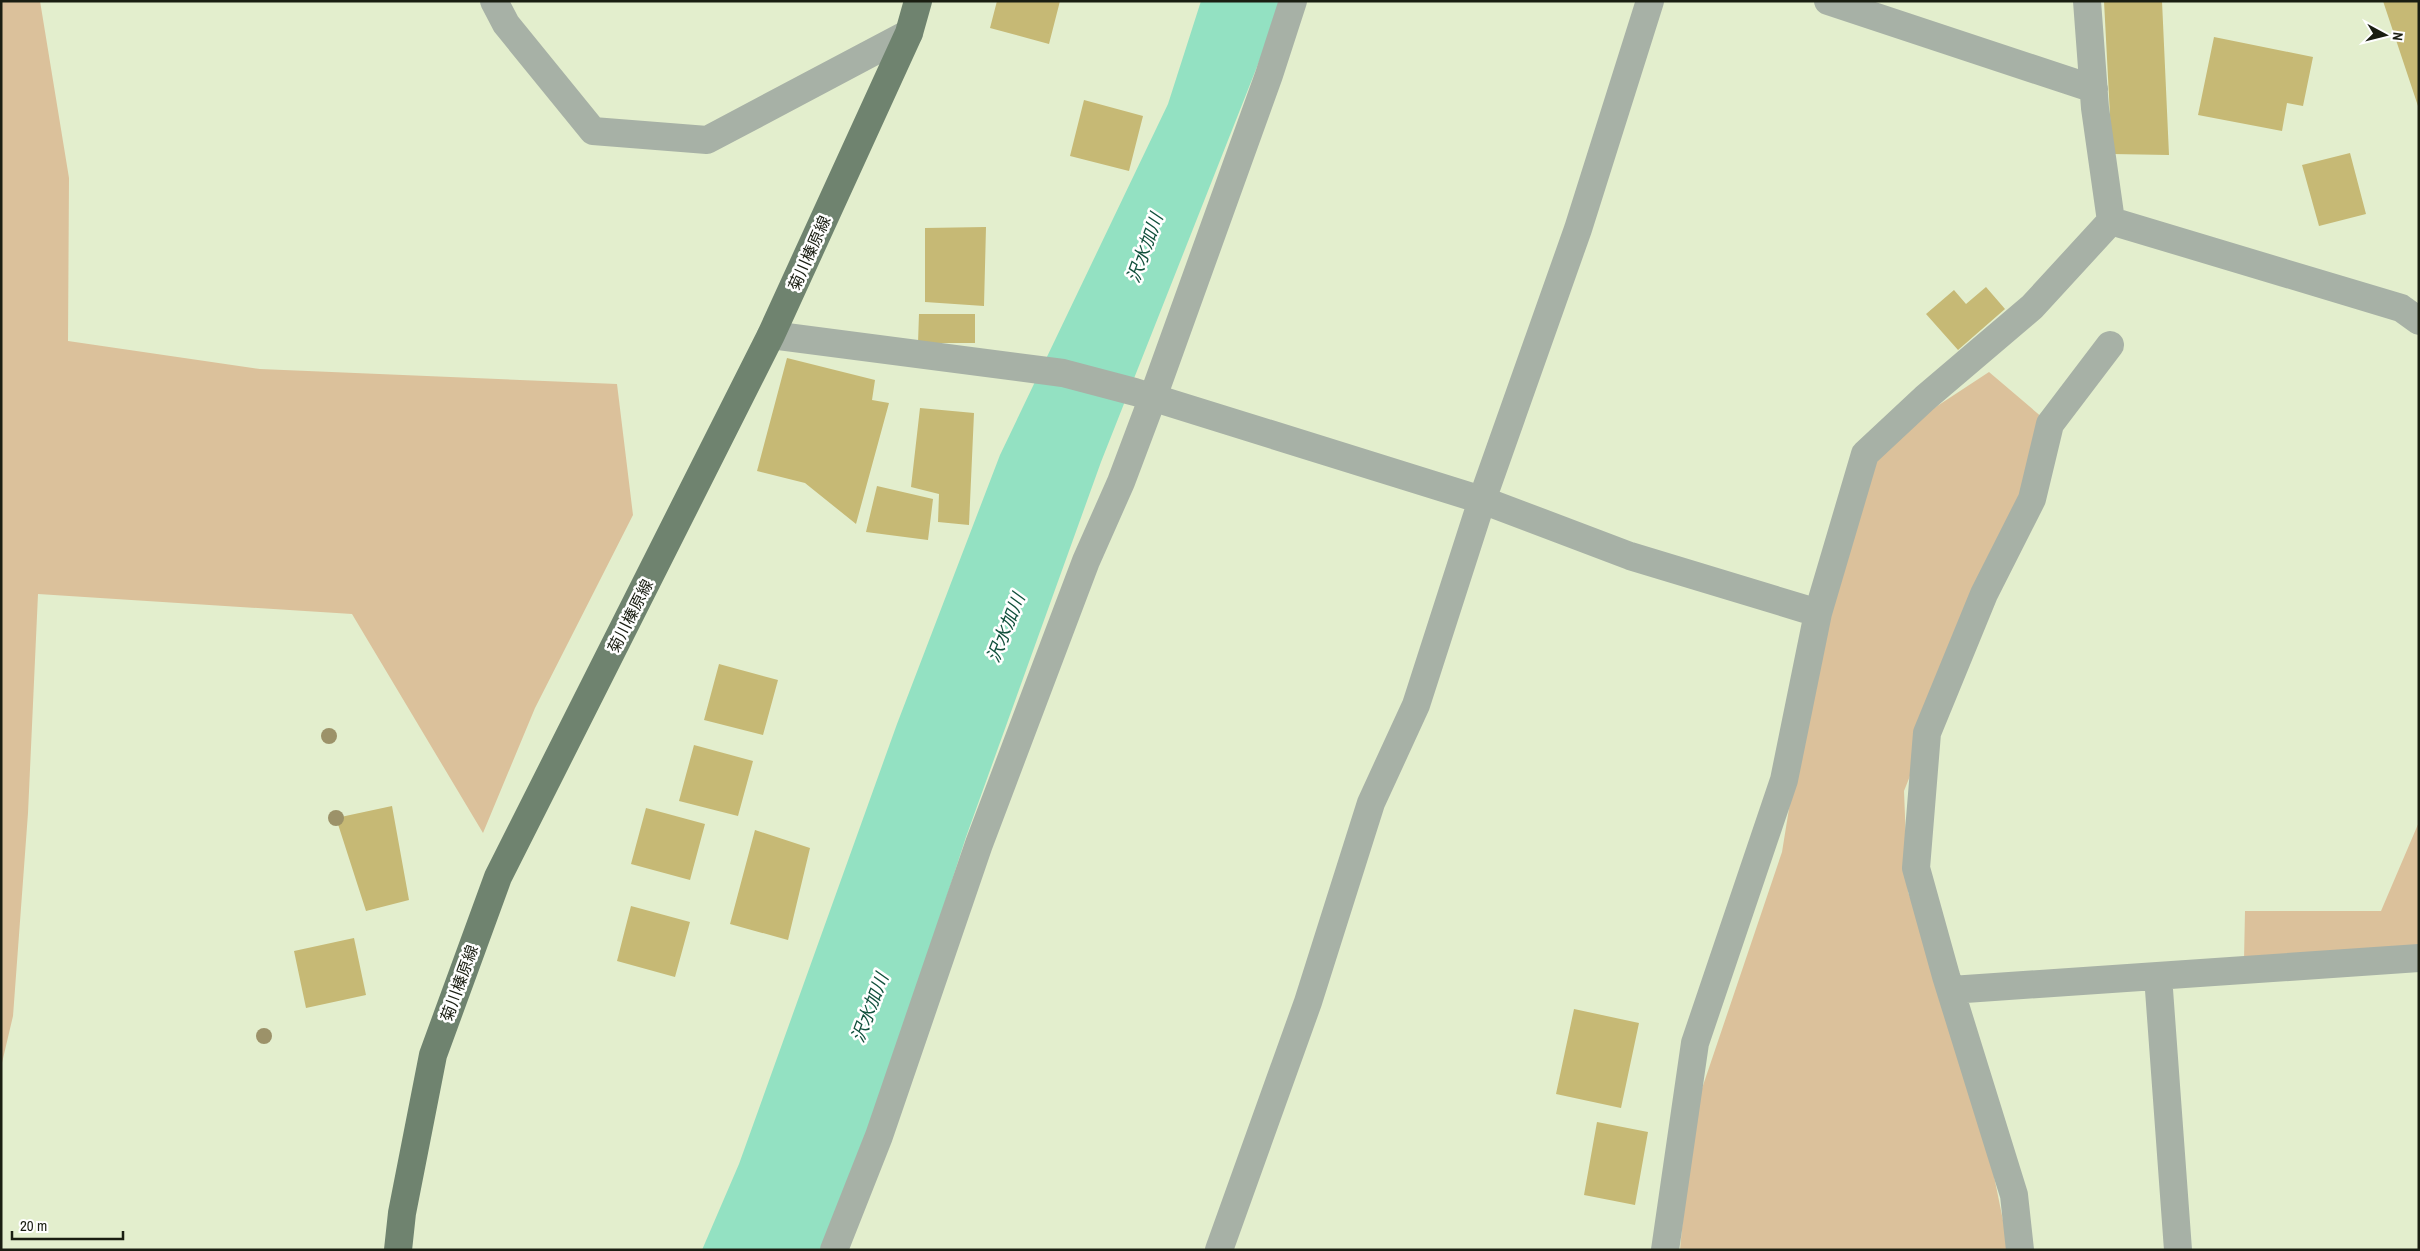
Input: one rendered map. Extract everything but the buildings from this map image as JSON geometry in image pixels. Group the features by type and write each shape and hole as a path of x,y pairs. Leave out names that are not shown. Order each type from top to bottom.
{"main road":[{"name":"菊川榛原線","path":"398,1250 402,1213 433,1055 498,877 771,335 909,32 918,1"}],"street":[{"path":"494,1 506,24 593,131 707,140 909,32"},
{"path":"834,1250 879,1136 979,844 1086,561 1121,482 1144,394 1269,75 1293,1"},
{"path":"1219,1250 1308,1002 1371,803 1416,704 1482,500 1578,229 1650,1"},
{"path":"1828,1 2094,89"},
{"path":"1665,1250 1695,1043 1784,780 1818,613 1865,454 1925,398 2032,307 2111,221 2094,89 2088,1"},
{"path":"2111,221 2401,308 2419,321"},
{"path":"771,335 1063,372 1144,394 1482,500 1630,556 1818,613"},
{"path":"2020,1250 2014,1195 1950,990 1916,868 1927,733 1984,594 2032,499 2050,424 2110,345"},
{"path":"1950,990 2419,958"},
{"path":"2158,976 2178,1250"}],"shaded area":[{"path":"1,1 40,1 69,178 68,341 260,369 617,384 633,515 535,708 483,833 352,614 38,594 28,813 13,1016 1,1067"},
{"path":"1989,372 2050,424 1904,791 1908,892 1968,1048 2009,1250 1680,1250 1692,1118 1782,852 1800,741 1861,472 1925,414"},
{"path":"2419,822 2419,952 2244,960 2245,911 2381,911"}],"water":[{"name":"沢水加川","path":"1201,1 1283,1 1101,462 966,837 851,1193 826,1250 702,1250 739,1164 897,724 1000,455 1168,104"}]}
